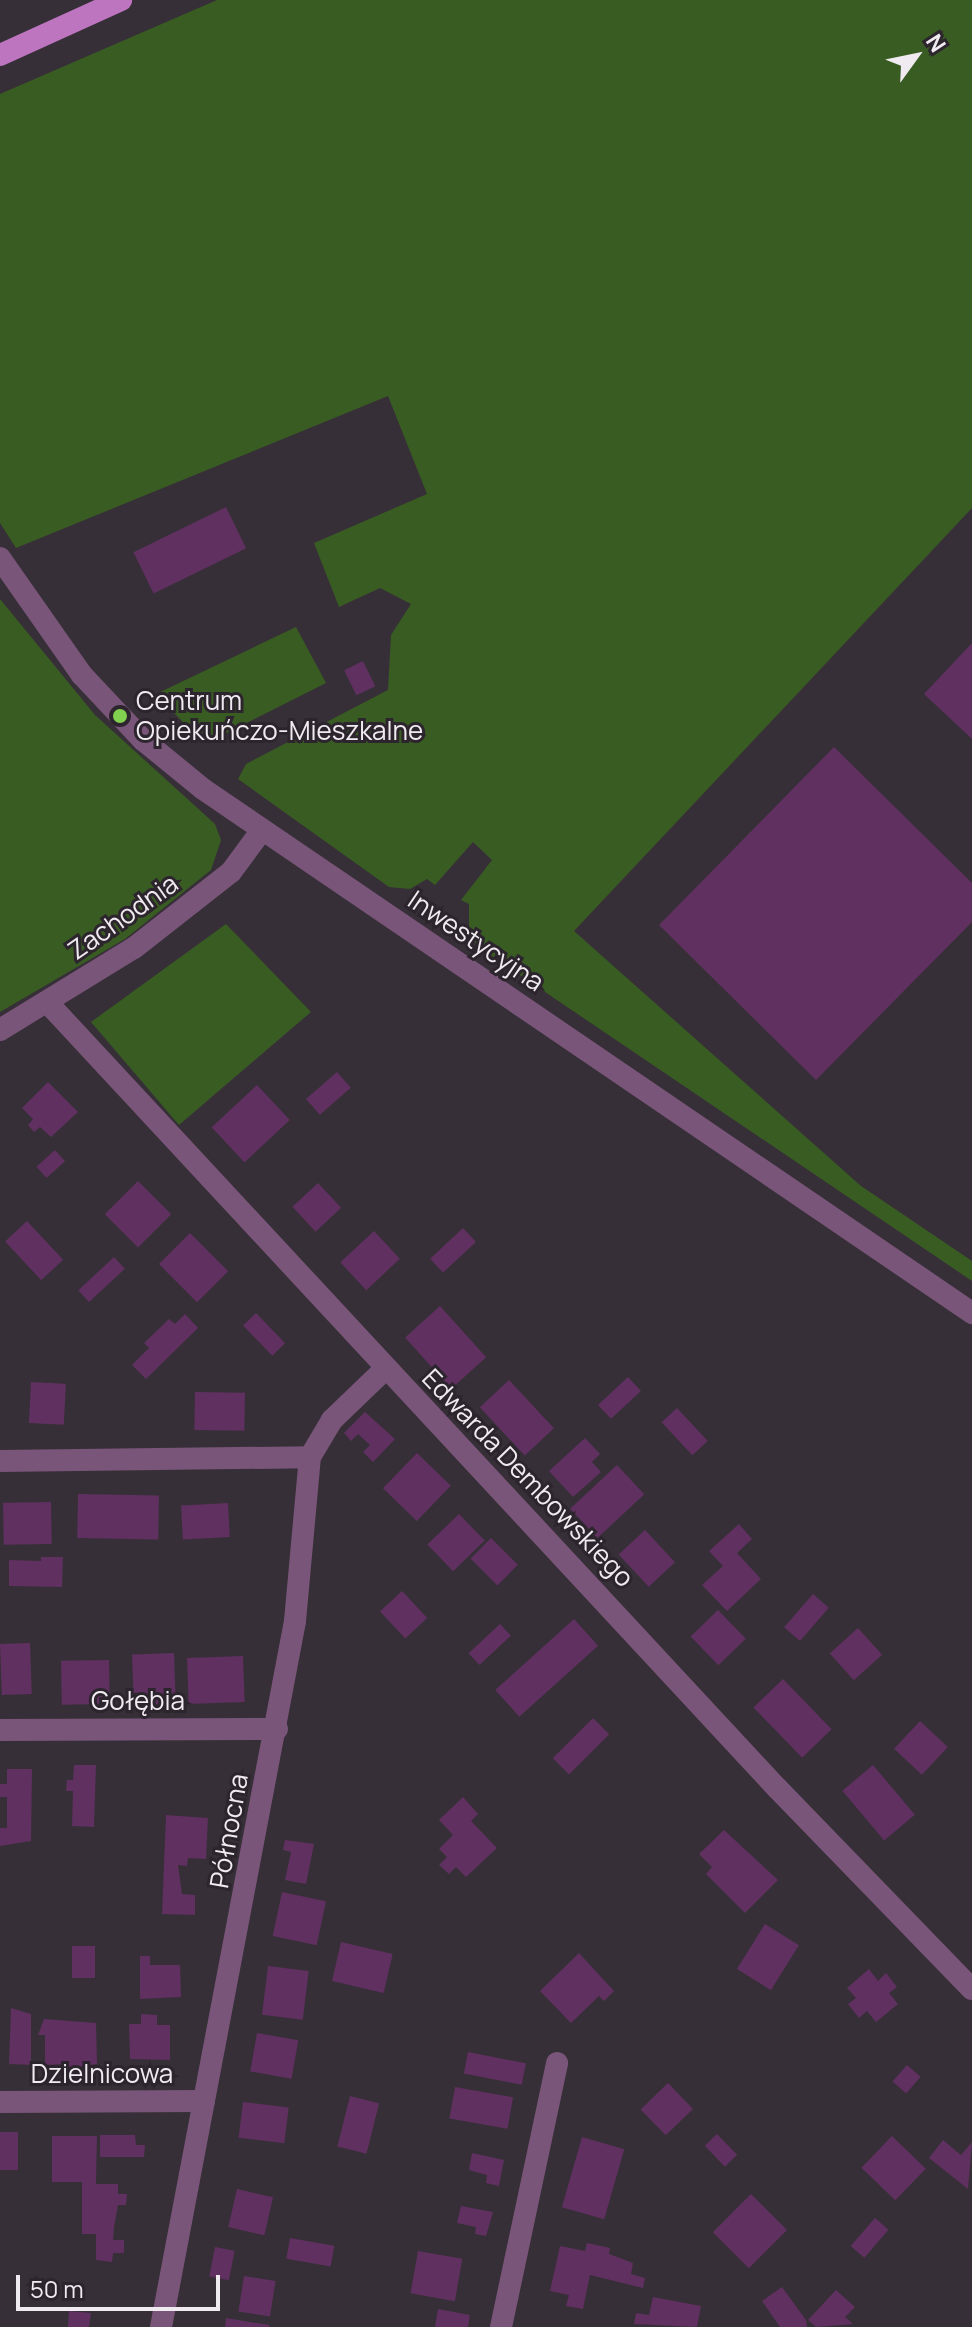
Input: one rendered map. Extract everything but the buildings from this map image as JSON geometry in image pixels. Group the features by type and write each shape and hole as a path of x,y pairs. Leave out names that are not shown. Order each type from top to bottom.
{"main road":[{"path":"0,55 121,0"}],"street":[{"name":"Inwestycyjna","path":"0,558 37,616 120,716 203,789 972,1313"},
{"name":"Zachodnia","path":"0,1030 134,948 231,872 262,830"},
{"name":"Edwarda Dembowskiego","path":"47,1002 386,1368 972,1989"},
{"name":"Północna","path":"161,2327 277,1729 295,1621 310,1457 332,1420 386,1368"},
{"path":"0,1461 310,1457"},
{"name":"Gołębia","path":"0,1730 277,1729"},
{"path":"501,2327 557,2063"},
{"name":"Dzielnicowa","path":"0,2102 204,2101"}],"green space":[{"path":"217,0 972,0 972,508 574,931 861,1186 972,1261 972,1281 486,952 469,937 469,904 461,900 492,860 473,842 435,885 427,879 410,889 389,887 238,779 246,764 388,690 391,635 411,604 380,588 339,607 314,543 427,494 388,396 16,548 0,523 0,94"},
{"path":"0,599 95,715 215,824 221,840 211,870 125,939 0,1012"},
{"path":"296,627 326,683 213,740 200,740 156,694"},
{"path":"226,924 311,1012 179,1125 91,1022"}],"place":[{"name":"Centrum Opiekuńczo-Mieszkalne","path":"120,716"}]}
